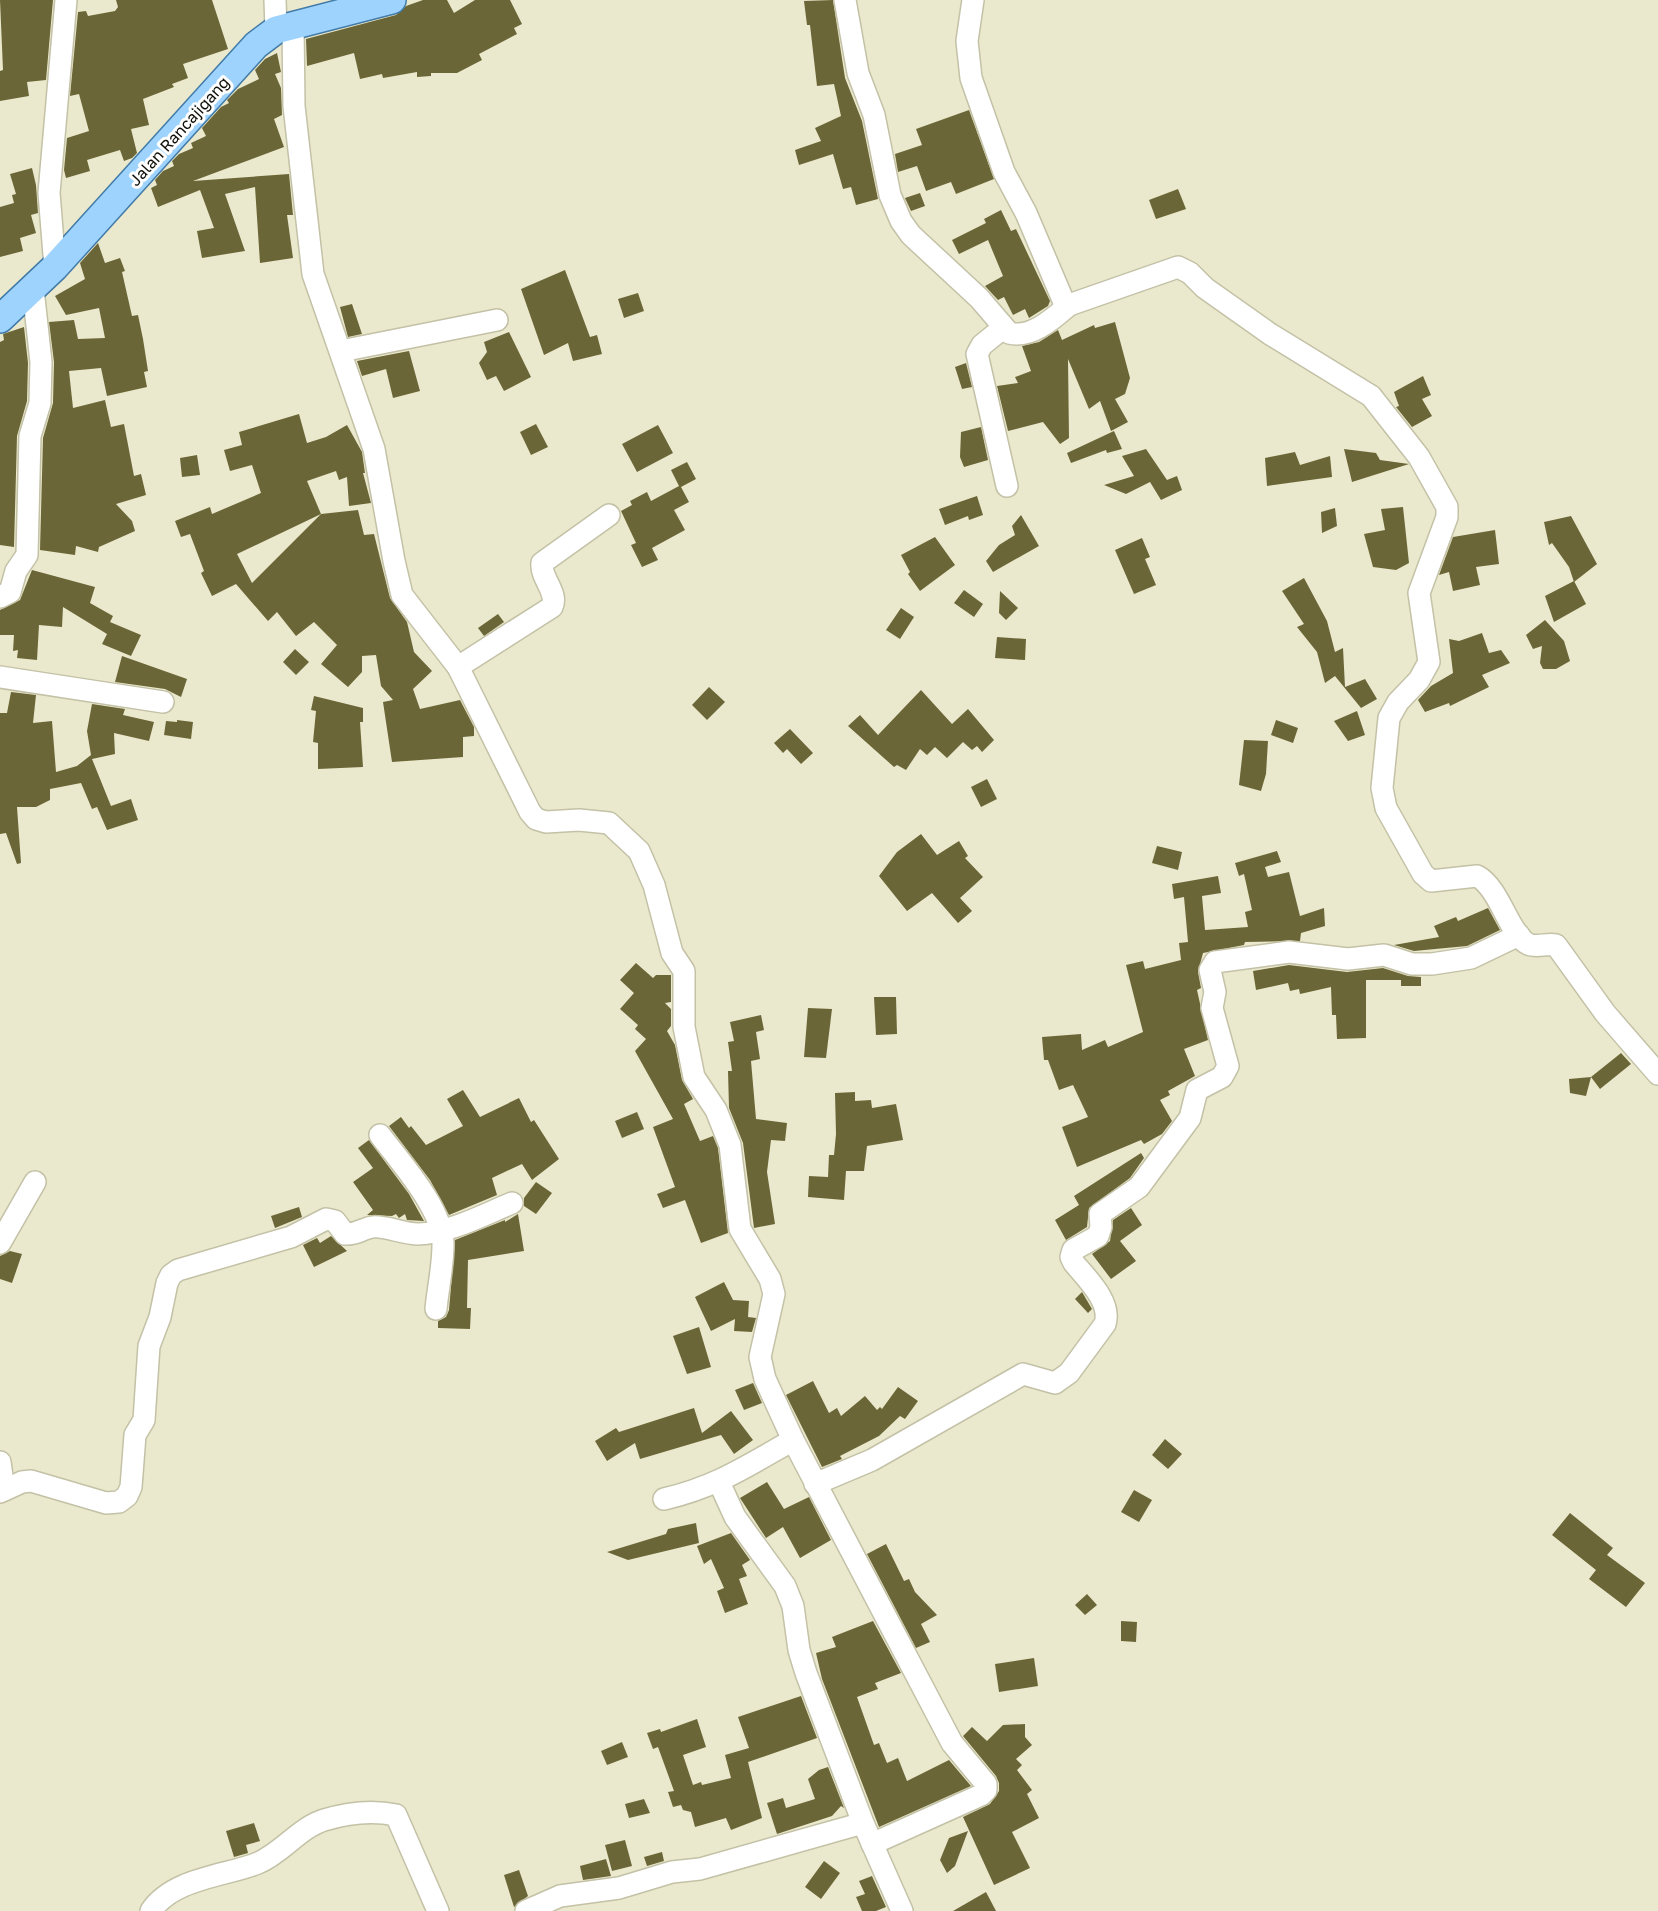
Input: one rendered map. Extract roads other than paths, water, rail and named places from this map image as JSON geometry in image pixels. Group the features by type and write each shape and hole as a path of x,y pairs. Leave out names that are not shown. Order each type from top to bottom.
{"main road":[{"name":"Jalan Rancajigang","path":"0,319 55,267 256,45 285,28 316,18 392,0"}],"street":[{"path":"55,267 49,193 66,0"},
{"path":"275,0 285,28 312,274 374,449 393,561 402,595 458,668 530,812 536,819 546,822 579,820 609,823 639,851 654,885 672,953 684,971 684,1027 694,1077 716,1110 730,1145 740,1229 770,1279 774,1294 760,1357 765,1379 815,1484 952,1743 986,1784 986,1790 981,1796 872,1844"},
{"path":"845,0 858,73 874,115 890,195 901,221 911,235 979,298 1003,328 1013,334 1026,332 1053,319 1069,304 1178,267 1190,273 1205,288 1250,321 1371,396 1419,457 1447,507 1447,517 1419,593 1429,662 1419,680 1398,702 1389,718 1382,788 1384,802 1423,874 1431,880 1473,876 1481,878 1498,900 1519,935 1530,945 1556,945 1605,1013 1658,1074"},
{"path":"973,0 967,41 971,78 1004,172 1026,213 1058,293 1069,304"},
{"path":"0,597 10,592 16,571 27,555 28,458 30,436 40,393 41,362 33,289"},
{"path":"340,351 497,320"},
{"path":"1003,328 982,345 977,354 1007,486"},
{"path":"458,668 552,607 554,598 541,570 542,563 609,516"},
{"path":"0,677 163,702"},
{"path":"815,1484 872,1460 1023,1374 1055,1383 1069,1373 1105,1324 1108,1315 1102,1300 1074,1263 1071,1257 1073,1250 1098,1236 1101,1227 1100,1214 1139,1187 1190,1118 1197,1090 1222,1077 1226,1072 1228,1066 1212,1008 1215,992 1210,970 1215,962 1289,952 1348,959 1384,955 1412,964 1432,964 1471,958 1519,935"},
{"path":"380,1134 425,1197 441,1230 444,1244 436,1309"},
{"path":"0,1243 35,1182"},
{"path":"0,1462 2,1491 22,1482 31,1481 106,1503 119,1502 127,1496 131,1487 135,1435 144,1420 149,1346 160,1317 167,1283 171,1275 178,1270 291,1237 326,1219 335,1221 345,1234 372,1227 401,1234 441,1230 512,1203"},
{"path":"664,1499 700,1491 793,1440"},
{"path":"719,1482 735,1516 785,1586 793,1606 803,1663 863,1823 902,1911"},
{"path":"151,1911 158,1902 207,1876 258,1863 322,1821 374,1812 396,1815 438,1911"},
{"path":"526,1911 560,1896 596,1902 619,1888 672,1872 700,1869 863,1823"}]}
